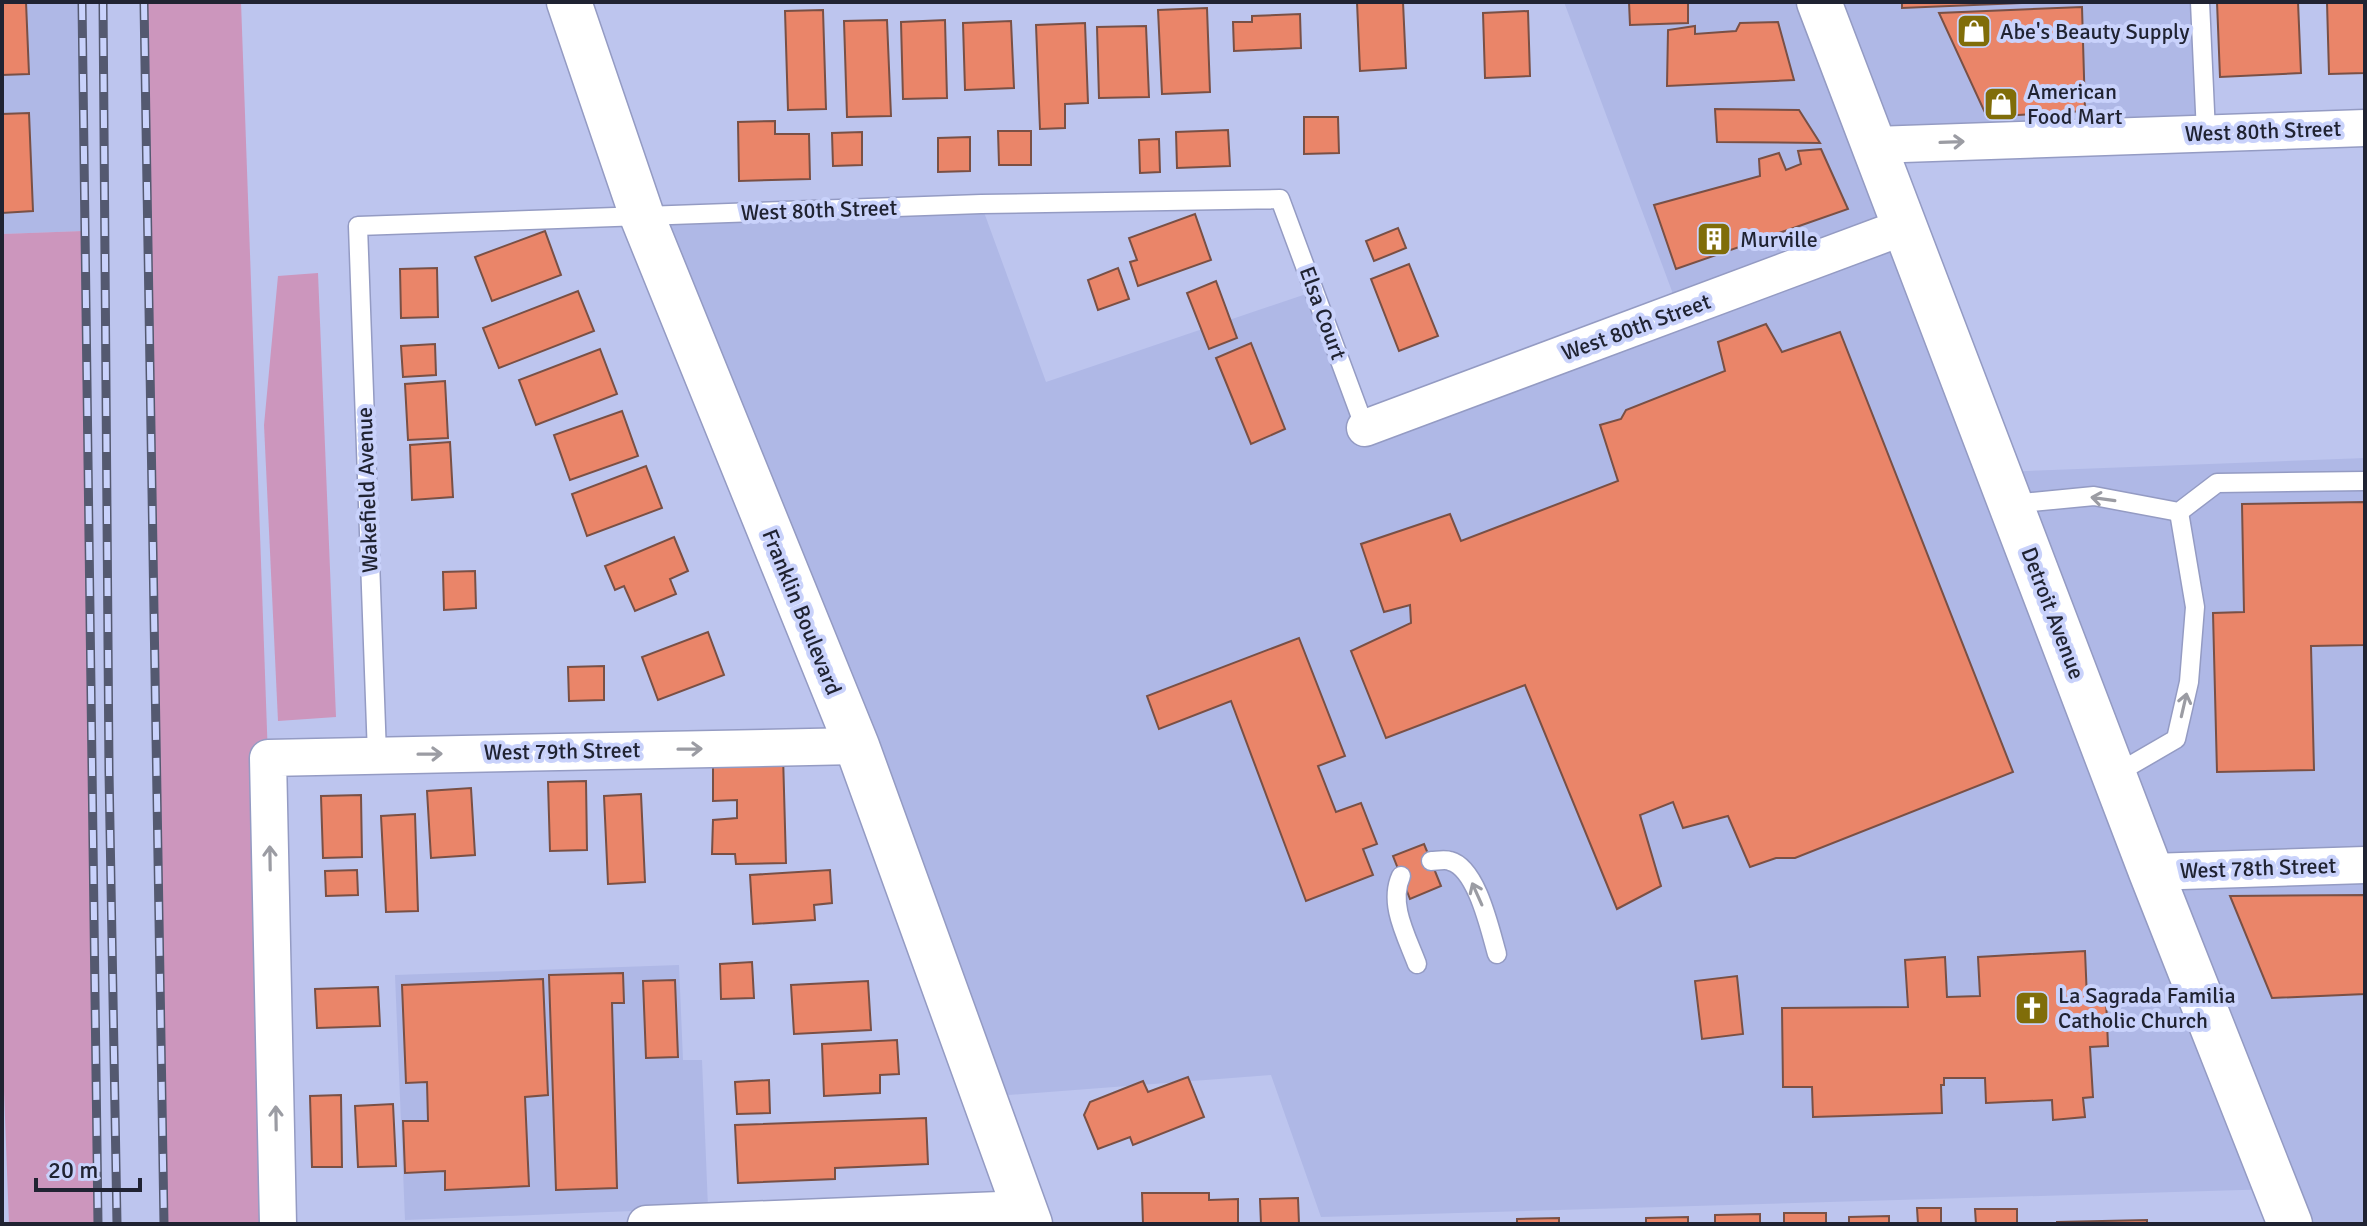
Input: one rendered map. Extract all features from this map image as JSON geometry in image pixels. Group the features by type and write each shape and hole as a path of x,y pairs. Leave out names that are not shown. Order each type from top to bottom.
{"main road":[{"name":"Franklin Boulevard","path":"569,2 642,216 857,746 1027,1216"},
{"name":"Detroit Avenue","path":"1819,2 2151,872 2290,1224"}],"street":[{"name":"West 80th Street","path":"1874,145 2365,128"},
{"name":"West 80th Street","path":"1365,428 1906,226"},
{"name":"West 79th Street","path":"278,1224 268,758 857,746"},
{"name":"West 78th Street","path":"2151,872 2365,865"},
{"path":"646,1224 1027,1216"}],"lane":[{"path":"2200,2 2206,133"},
{"name":"West 80th Street","path":"358,226 981,204 1280,199"},
{"name":"Elsa Court","path":"1280,199 1365,428"},
{"name":"Wakefield Avenue","path":"358,226 377,755"},
{"path":"2012,504 2094,496 2179,512 2217,483 2365,481"},
{"path":"2114,775 2176,739 2189,682 2195,607 2179,512"},
{"path":"1431,861 1451,861 1463,869 1474,885 1497,954"},
{"path":"1401,876 1397,885 1396,906 1417,964"}],"shaded area":[{"path":"2,2 82,2 83,231 2,234"},
{"path":"144,2 241,2 268,758 278,1224 164,1224"},
{"path":"1564,2 2200,2 2206,133 1875,145 2000,472 2365,458 2365,1224 2290,1224 2275,1189 1321,1217 1271,1075 983,1097 642,216 981,204 1046,382 1315,291 1365,427 1679,310"},
{"path":"83,231 98,1224 9,1224 2,1038 2,234"},
{"path":"318,273 336,717 278,721 264,425 278,276"},
{"path":"679,965 683,1060 702,1060 708,1208 405,1220 395,975"}],"building":[{"path":"2,2 26,2 29,74 2,75"},
{"path":"1357,2 1403,2 1406,68 1360,71"},
{"path":"1629,2 1688,2 1688,23 1630,25"},
{"path":"1902,2 2048,2 1902,8"},
{"path":"2217,2 2298,2 2301,73 2220,77"},
{"path":"2327,2 2365,2 2365,73 2329,74"},
{"path":"2082,7 2085,111 1987,117 1939,13"},
{"path":"1207,8 1210,92 1162,94 1158,10"},
{"path":"823,10 826,109 788,110 785,11"},
{"path":"1528,11 1530,76 1485,78 1483,13"},
{"path":"1300,14 1301,48 1234,51 1233,22 1252,22 1252,16"},
{"path":"887,20 891,116 847,117 844,21"},
{"path":"945,20 947,98 903,99 901,22"},
{"path":"1011,21 1014,88 965,90 963,23"},
{"path":"1778,22 1794,80 1667,86 1668,30 1695,26 1695,34 1736,31 1740,23"},
{"path":"1085,23 1088,103 1065,104 1065,128 1040,129 1036,25"},
{"path":"1146,26 1149,97 1099,98 1097,27"},
{"path":"1715,109 1799,110 1820,143 1717,142"},
{"path":"29,113 33,211 2,213 2,114"},
{"path":"1304,117 1338,117 1339,153 1304,154"},
{"path":"775,121 775,134 809,134 810,179 739,181 738,122"},
{"path":"1228,130 1230,166 1177,168 1176,132"},
{"path":"998,131 1031,131 1031,165 999,165"},
{"path":"862,132 862,165 833,166 832,133"},
{"path":"970,137 970,171 938,172 938,138"},
{"path":"1159,139 1160,172 1140,173 1139,140"},
{"name":"Murville","path":"1821,149 1848,209 1676,269 1654,205 1760,176 1759,159 1779,153 1786,170 1801,164 1798,151"},
{"path":"1195,214 1211,260 1138,286 1130,262 1137,260 1129,238"},
{"path":"1398,228 1406,248 1374,261 1366,241"},
{"path":"545,231 561,275 492,301 475,257"},
{"path":"1409,264 1438,336 1399,351 1371,279"},
{"path":"437,268 438,317 401,318 400,269"},
{"path":"1118,268 1129,299 1098,310 1088,280"},
{"path":"1216,281 1237,338 1209,349 1187,293"},
{"path":"578,291 594,331 499,368 483,328"},
{"path":"1766,324 1782,352 1840,332 2013,772 1795,858 1776,858 1750,867 1728,816 1683,828 1673,802 1640,815 1661,886 1617,909 1525,685 1386,738 1351,651 1411,623 1410,605 1384,612 1361,544 1450,514 1461,541 1618,481 1600,425 1621,419 1626,410 1725,371 1718,342"},
{"path":"1251,343 1285,429 1251,444 1216,358"},
{"path":"435,344 436,375 403,377 401,346"},
{"path":"600,349 617,394 536,425 519,380"},
{"path":"445,381 448,438 408,440 405,384"},
{"path":"622,411 638,456 570,480 554,435"},
{"path":"450,442 453,497 412,500 410,445"},
{"path":"646,466 662,508 587,536 572,494"},
{"path":"2365,502 2365,645 2311,646 2314,770 2217,772 2213,613 2244,612 2242,504"},
{"path":"674,537 688,571 670,579 676,594 635,611 624,586 615,590 605,566"},
{"path":"475,571 476,608 444,610 443,572"},
{"path":"708,632 724,675 658,700 642,657"},
{"path":"1299,638 1345,756 1318,766 1336,812 1361,803 1377,844 1363,849 1373,875 1306,901 1231,701 1159,729 1147,696"},
{"path":"604,666 604,700 569,701 568,667"},
{"path":"783,755 786,863 736,864 735,854 712,854 713,820 737,818 737,800 713,801 713,758"},
{"path":"586,781 587,850 550,851 548,782"},
{"path":"471,788 475,855 431,858 427,791"},
{"path":"641,794 645,882 608,884 604,796"},
{"path":"361,795 362,857 323,858 321,796"},
{"path":"415,814 418,911 386,912 381,816"},
{"path":"1424,844 1441,886 1410,899 1393,856"},
{"path":"357,870 358,895 326,896 325,871"},
{"path":"830,870 832,903 814,905 815,920 753,924 750,875"},
{"path":"2365,895 2365,994 2272,998 2230,896"},
{"path":"2085,951 2087,999 2106,998 2108,1046 2090,1047 2093,1097 2083,1098 2085,1117 2053,1120 2052,1100 1986,1103 1985,1078 1944,1078 1944,1085 1941,1085 1942,1113 1813,1117 1812,1087 1783,1087 1782,1008 1908,1007 1905,960 1945,957 1947,997 1980,996 1978,957"},
{"path":"752,962 754,998 721,999 720,964"},
{"path":"623,973 624,1003 612,1003 617,1188 556,1190 549,975"},
{"path":"1737,976 1743,1034 1702,1039 1695,981"},
{"path":"543,979 548,1095 525,1097 529,1186 445,1190 445,1171 405,1173 403,1121 428,1121 427,1082 406,1083 402,985"},
{"path":"675,980 678,1057 646,1058 643,981"},
{"path":"868,981 871,1030 794,1034 791,985"},
{"path":"378,987 380,1026 317,1028 315,989"},
{"path":"897,1040 899,1074 880,1075 880,1093 824,1096 822,1044"},
{"path":"1188,1077 1204,1117 1133,1145 1130,1137 1098,1149 1084,1115 1090,1102 1143,1081 1148,1092"},
{"path":"769,1080 770,1113 737,1114 735,1082"},
{"path":"341,1095 342,1167 312,1167 310,1096"},
{"path":"393,1104 396,1166 358,1167 355,1106"},
{"path":"926,1118 928,1164 835,1168 835,1179 738,1183 735,1125"},
{"path":"1142,1193 1209,1193 1209,1200 1238,1199 1238,1224 1143,1224"},
{"path":"1298,1198 1299,1224 1261,1224 1260,1199"},
{"path":"1917,1208 1941,1208 1941,1223 1962,1224 1918,1224"},
{"path":"1975,1209 2017,1209 2017,1224 1976,1224"},
{"path":"1784,1213 1826,1213 1826,1224 1784,1224"},
{"path":"1760,1214 1760,1224 1715,1224 1715,1215"},
{"path":"1889,1216 1889,1224 1849,1224 1849,1217"},
{"path":"1688,1217 1688,1224 1646,1224 1646,1218"},
{"path":"1559,1218 1559,1224 1517,1224 1517,1219"},
{"path":"2147,1220 2147,1224 2057,1224 2057,1222"}],"railway":[{"path":"82,2 98,1224"},
{"path":"103,2 109,771 117,1224"},
{"path":"144,2 164,1224"}],"place":[{"name":"Abe's Beauty Supply","path":"1974,31"},
{"name":"American Food Mart","path":"2001,104"},
{"name":"Murville","path":"1714,239"},
{"name":"La Sagrada Familia Catholic Church","path":"2032,1008"}]}
